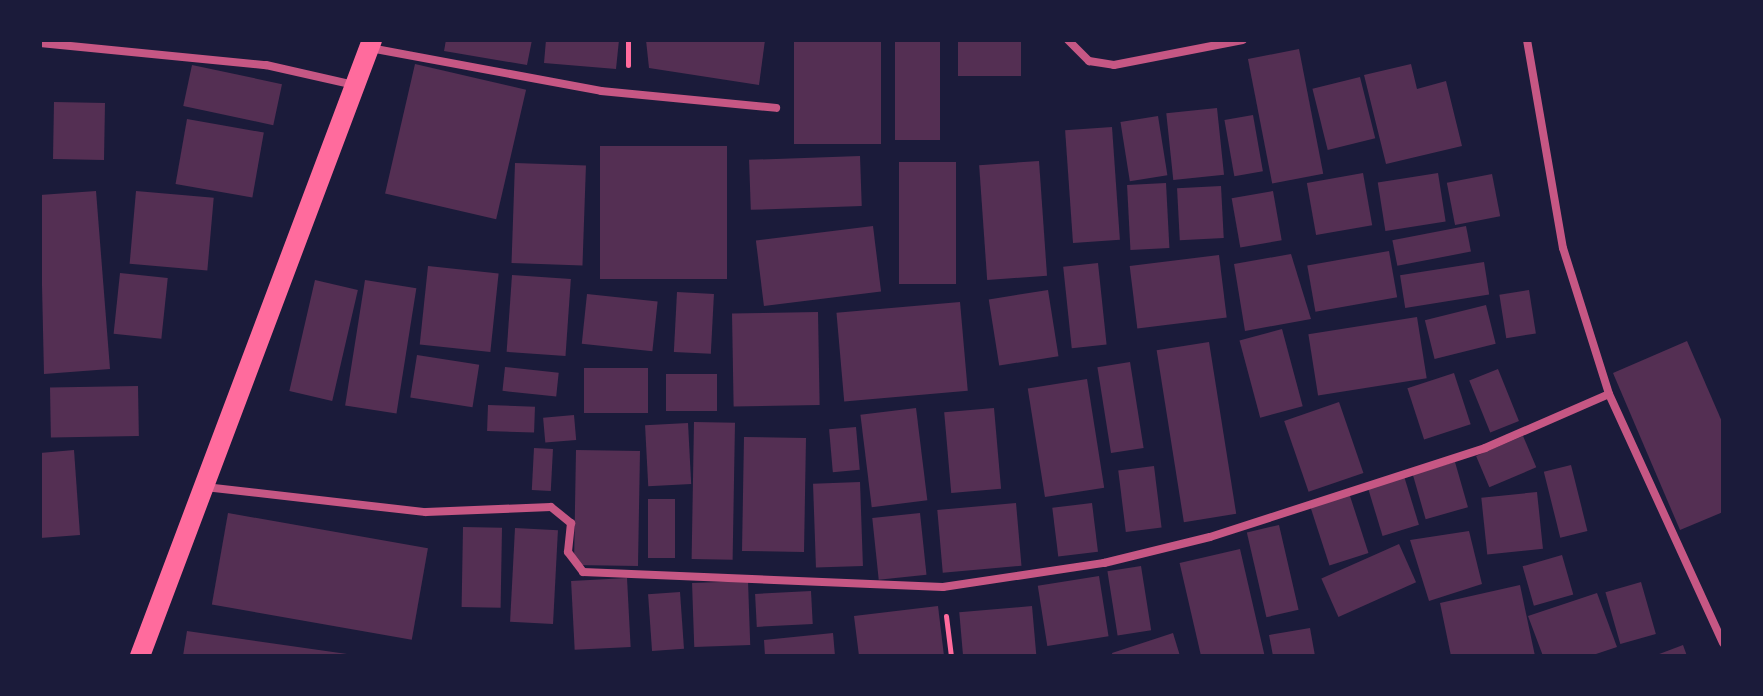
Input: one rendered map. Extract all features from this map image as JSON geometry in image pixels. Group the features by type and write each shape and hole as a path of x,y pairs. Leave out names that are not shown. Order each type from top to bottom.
{"main road":[{"path":"140,656 370,44"}],"street":[{"path":"1068,40 1089,61 1114,65 1243,40"},
{"path":"1527,40 1563,248 1609,394 1723,643"},
{"path":"40,43 266,65 354,86"},
{"path":"370,44 601,91 776,108"},
{"path":"204,487 426,512 551,507 571,523 568,552 583,572 943,587 1104,563 1210,537 1485,448 1609,394"}],"building":[{"path":"446,40 532,40 527,65 444,51"},
{"path":"546,40 619,40 616,69 544,63"},
{"path":"646,40 765,40 759,85 649,68"},
{"path":"794,40 881,40 881,144 794,144"},
{"path":"895,40 940,40 940,140 895,140"},
{"path":"958,40 1021,40 1021,76 958,76"},
{"path":"1299,49 1323,174 1272,184 1248,59"},
{"path":"415,64 526,90 496,219 385,194"},
{"path":"1411,64 1417,89 1446,81 1462,146 1386,164 1364,75"},
{"path":"192,65 282,84 273,125 183,106"},
{"path":"1360,77 1375,138 1328,150 1312,89"},
{"path":"54,102 105,103 104,160 53,159"},
{"path":"1217,108 1224,175 1173,180 1166,113"},
{"path":"1253,115 1263,171 1234,176 1224,120"},
{"path":"1158,116 1167,175 1130,181 1120,122"},
{"path":"187,119 264,133 252,198 176,184"},
{"path":"1112,127 1120,240 1073,243 1065,130"},
{"path":"600,146 727,146 727,279 600,279"},
{"path":"860,156 862,206 751,210 749,160"},
{"path":"1039,161 1047,276 987,280 979,165"},
{"path":"899,162 956,162 956,284 899,284"},
{"path":"515,163 586,165 582,265 512,263"},
{"path":"1363,173 1372,225 1316,235 1307,183"},
{"path":"1438,173 1446,221 1385,231 1378,183"},
{"path":"1492,174 1500,216 1455,225 1447,183"},
{"path":"1166,183 1169,248 1130,250 1127,185"},
{"path":"1221,186 1224,238 1180,240 1177,188"},
{"path":"96,191 110,369 44,374 40,195"},
{"path":"136,191 214,198 207,271 130,264"},
{"path":"1273,191 1282,240 1240,248 1232,198"},
{"path":"873,226 881,292 764,306 756,240"},
{"path":"1466,226 1471,252 1397,266 1392,240"},
{"path":"1389,251 1397,297 1315,312 1307,265"},
{"path":"1291,254 1311,319 1245,331 1234,264"},
{"path":"1219,255 1227,318 1137,328 1130,266"},
{"path":"1484,262 1489,295 1405,308 1400,275"},
{"path":"1098,263 1107,345 1072,348 1063,267"},
{"path":"428,266 499,273 490,352 420,345"},
{"path":"120,273 168,278 161,339 114,334"},
{"path":"512,275 571,279 565,356 507,352"},
{"path":"315,280 358,290 332,401 289,391"},
{"path":"365,280 416,288 396,414 345,405"},
{"path":"1048,290 1058,356 999,366 989,299"},
{"path":"1529,290 1536,333 1506,338 1499,295"},
{"path":"677,292 714,294 711,354 674,352"},
{"path":"587,294 658,301 652,351 582,344"},
{"path":"960,302 968,391 844,401 836,313"},
{"path":"1486,305 1496,344 1435,359 1425,320"},
{"path":"818,312 820,405 734,406 732,314"},
{"path":"1417,317 1427,378 1318,395 1308,334"},
{"path":"1282,329 1303,406 1260,418 1239,340"},
{"path":"1687,341 1723,424 1723,512 1680,530 1613,373"},
{"path":"1209,342 1236,514 1184,522 1157,350"},
{"path":"417,355 479,365 472,407 410,397"},
{"path":"1130,362 1144,448 1111,453 1097,367"},
{"path":"505,367 559,373 556,397 502,391"},
{"path":"584,368 648,368 648,413 584,413"},
{"path":"1498,369 1519,421 1490,433 1469,381"},
{"path":"1454,373 1471,424 1424,439 1407,388"},
{"path":"666,374 717,374 717,411 666,411"},
{"path":"1087,379 1104,488 1045,497 1028,388"},
{"path":"138,386 139,436 51,438 50,388"},
{"path":"1339,402 1363,473 1309,492 1284,421"},
{"path":"488,405 535,407 534,433 487,431"},
{"path":"916,408 927,500 872,507 860,415"},
{"path":"994,408 1001,489 951,493 944,412"},
{"path":"574,415 576,440 545,443 543,418"},
{"path":"694,422 735,423 733,560 692,559"},
{"path":"688,423 691,484 648,486 645,425"},
{"path":"856,427 860,470 833,472 829,429"},
{"path":"1523,436 1536,467 1489,487 1476,456"},
{"path":"744,437 806,438 804,552 742,551"},
{"path":"534,448 553,449 551,491 532,490"},
{"path":"74,450 80,535 40,538 40,453"},
{"path":"576,450 640,451 638,566 574,565"},
{"path":"1455,462 1468,507 1426,519 1413,474"},
{"path":"1571,465 1587,531 1560,538 1544,472"},
{"path":"1154,466 1162,528 1126,532 1118,470"},
{"path":"1404,476 1419,525 1383,536 1368,487"},
{"path":"860,482 863,566 816,568 813,484"},
{"path":"1537,492 1543,549 1487,555 1481,498"},
{"path":"1349,493 1368,553 1329,566 1310,506"},
{"path":"648,499 675,499 675,558 648,558"},
{"path":"1016,503 1021,566 943,573 937,510"},
{"path":"1092,503 1098,552 1058,557 1052,508"},
{"path":"228,513 428,548 412,640 212,605"},
{"path":"920,513 926,575 879,580 872,518"},
{"path":"1279,525 1299,610 1266,617 1247,532"},
{"path":"463,527 502,528 501,608 462,607"},
{"path":"515,528 558,530 553,624 510,622"},
{"path":"1469,531 1482,584 1429,601 1410,540"},
{"path":"1399,544 1416,582 1338,617 1321,579"},
{"path":"1240,549 1265,656 1201,656 1180,563"},
{"path":"1562,555 1573,594 1534,606 1523,566"},
{"path":"1141,566 1151,630 1118,636 1107,571"},
{"path":"1099,576 1109,636 1047,646 1038,586"},
{"path":"627,578 631,647 575,650 571,581"},
{"path":"748,581 750,645 694,647 692,583"},
{"path":"1641,582 1656,634 1620,644 1605,592"},
{"path":"1520,585 1535,656 1451,656 1440,603"},
{"path":"811,591 813,624 757,627 755,594"},
{"path":"680,592 684,649 652,651 648,594"},
{"path":"1597,593 1617,647 1590,656 1543,656 1528,616"},
{"path":"938,606 944,656 859,656 854,616"},
{"path":"1032,606 1036,656 963,656 959,612"},
{"path":"1310,628 1315,656 1273,656 1269,635"},
{"path":"187,631 347,654 347,656 183,656"},
{"path":"833,633 835,656 765,656 764,640"},
{"path":"1173,633 1180,656 1113,656 1112,653"},
{"path":"1683,645 1687,656 1654,656"}]}
